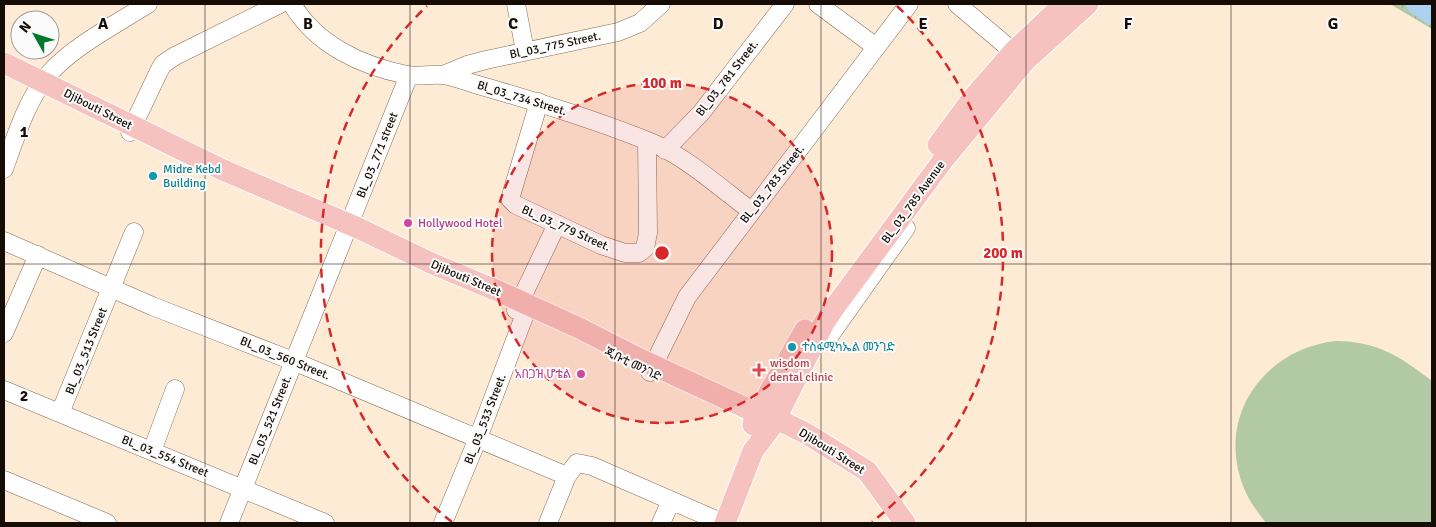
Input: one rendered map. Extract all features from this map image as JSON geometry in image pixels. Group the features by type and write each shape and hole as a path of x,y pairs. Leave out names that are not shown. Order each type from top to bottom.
{"main road":[{"name":"BL_03_785 Avenue","path":"754,415 796,378 834,308 1019,56 1064,4"},
{"name":"BL_03_785 Avenue","path":"754,415 820,305 972,99 1019,56 1088,4"},
{"name":"Djibouti Street","path":"4,62 41,85"},
{"name":"Djibouti Street","path":"4,71 41,85 131,129 348,229"},
{"path":"348,229 521,308 579,328 652,369 799,434 857,472 898,522"},
{"path":"796,378 795,404 799,434"},
{"path":"724,523 753,451 754,415"}],"street":[{"path":"4,169 24,118 41,85 65,57 148,4"},
{"path":"131,129 163,64 175,56 280,4"},
{"name":"Bl_03_734 Street.","path":"292,4 300,17 326,43 368,64 409,75 443,75 539,102 594,120 665,150 688,164 751,211"},
{"path":"516,4 525,51"},
{"name":"Bl_03_775 Street.","path":"443,75 467,65 618,32 640,23 661,4"},
{"name":"Bl_03_781 Street.","path":"665,150 701,113 785,4"},
{"path":"818,4 876,47"},
{"name":"BL_03_783 Street.","path":"652,369 687,297 909,4"},
{"path":"957,4 1019,56"},
{"name":"BL_03_771 street","path":"348,229 409,75"},
{"name":"BL_03_779 Street.","path":"539,102 510,199 516,205 601,245 625,253 639,253 645,248 648,232 647,141"},
{"name":"BL_03_533 Street.","path":"443,523 478,438 521,308 558,224"},
{"name":"BL_03_521 Street.","path":"228,523 348,229"},
{"name":"BL_03_513 Street","path":"60,413 134,232"},
{"name":"BL_03_560 Street.","path":"4,241 152,306 293,361 478,438 572,470 592,466 724,523"},
{"path":"4,333 38,255"},
{"path":"152,451 175,389"},
{"name":"BL_03_554 Street","path":"4,390 325,523"},
{"path":"548,523 572,470"},
{"path":"4,480 108,523"},
{"path":"661,523 671,501"}],"green space":[{"path":"1390,4 1432,4 1432,29"},
{"path":"1336,341 1364,344 1388,352 1432,381 1432,523 1266,523 1248,496 1240,477 1236,452 1237,428 1244,406 1255,386 1271,369 1290,356 1312,346"}],"waterway":[{"path":"1416,4 1432,15"}],"place":[{"name":"Midre Kebd Building","path":"153,176"},
{"name":"Hollywood Hotel","path":"408,223"},
{"name":"ተስፋሚካኤል መንገድ","path":"792,347"},
{"name":"wisdom dental clinic","path":"759,370"},
{"name":"አበጋዝ ሆቴል","path":"581,374"}]}
